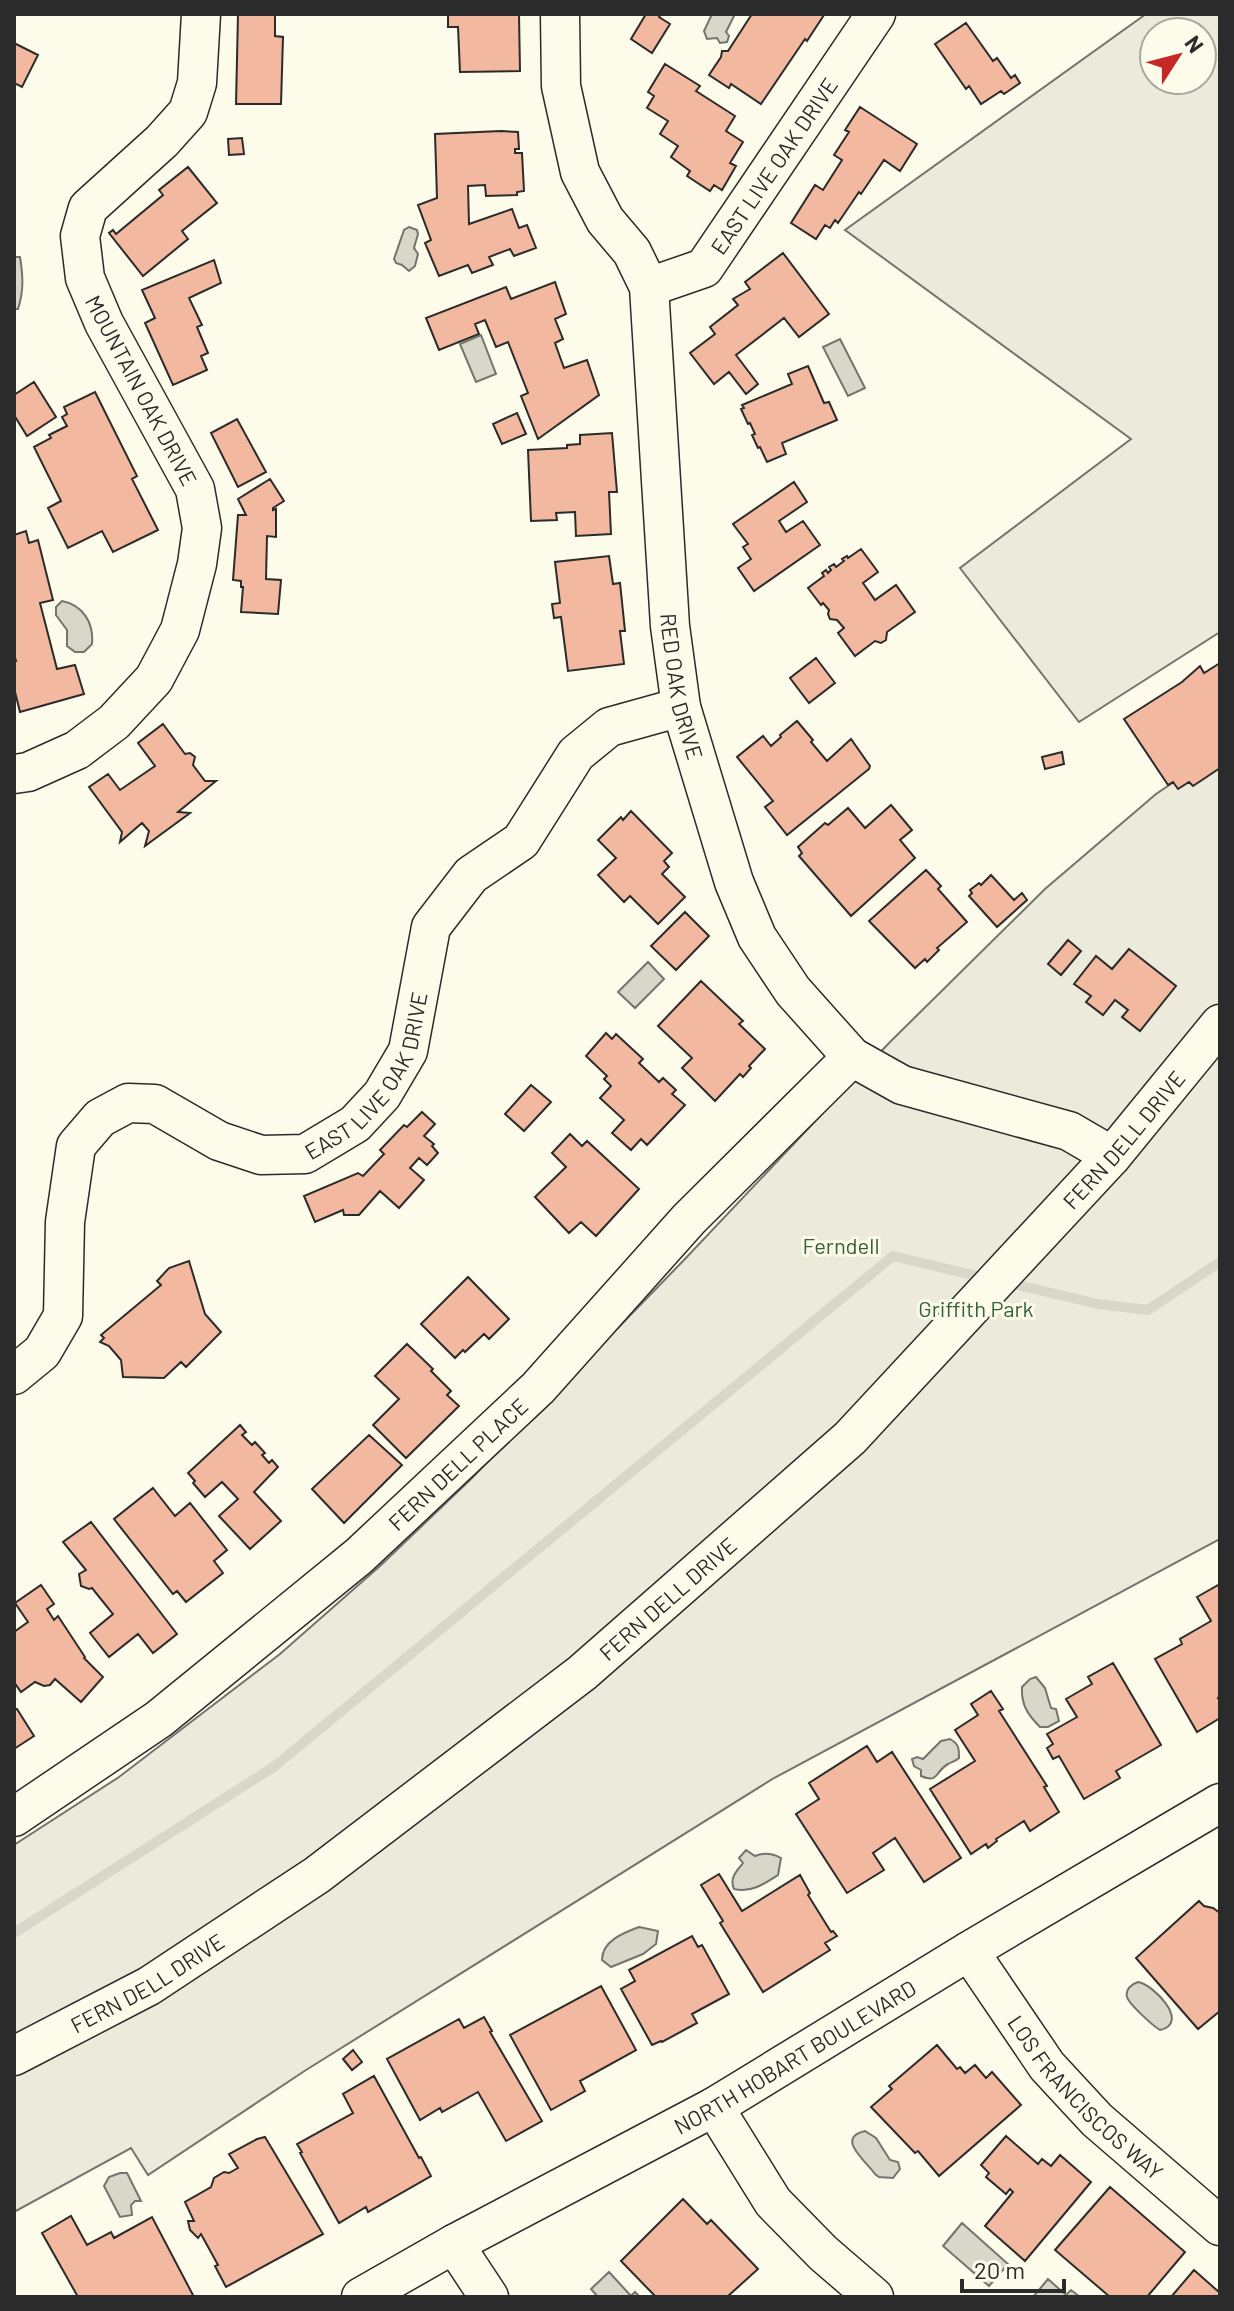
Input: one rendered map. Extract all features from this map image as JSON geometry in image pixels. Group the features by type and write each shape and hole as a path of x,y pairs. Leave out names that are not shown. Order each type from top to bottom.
{"street":[{"name":"MOUNTAIN OAK DRIVE","path":"14,774 28,772 77,750 114,722 154,679 180,630 197,564 202,528 195,489 104,323 85,278 80,236 88,208 162,141 188,112 197,83 201,14"},
{"name":"RED OAK DRIVE","path":"560,14 561,86 580,172 605,220 632,252 649,287 670,626 681,707 734,882 757,937 793,991 852,1057 902,1085 1069,1131 1112,1156"},
{"name":"EAST LIVE OAK DRIVE","path":"649,287 704,268 876,14"},
{"name":"EAST LIVE OAK DRIVE","path":"14,1375 42,1352 63,1316 65,1222 76,1146 100,1118 128,1103 155,1104 219,1141 261,1155 305,1154 355,1124 382,1095 408,1051 431,927 471,875 521,841 576,754 609,727 681,707"},
{"name":"FERN DELL DRIVE","path":"14,2056 149,1986 317,1875 582,1673 850,1438 1112,1156 1220,1024"},
{"name":"FERN DELL PLACE","path":"14,1817 159,1719 359,1556 538,1388 689,1219 852,1057"},
{"name":"NORTH HOBART BOULEVARD","path":"361,2297 454,2244 714,2107 1220,1803"},
{"name":"LOS FRANCISCOS WAY","path":"969,1951 1047,2066 1067,2088 1097,2120 1220,2226"},
{"path":"714,2107 773,2202 823,2253 874,2297"},
{"path":"454,2244 489,2297"}],"green space":[{"path":"1220,14 1220,632 1079,722 960,568 1131,439 845,230 1138,20 1138,96 1218,96 1218,16 1143,16"},
{"name":"Griffith Park","path":"1220,751 1220,1539 774,1778 306,2070 148,2175 131,2148 14,2212 14,1845 119,1777 280,1654 380,1566 471,1479 890,1042 1045,889 1156,794"}],"shaded area":[{"path":"712,14 735,14 726,32 729,36 727,42 720,43 717,38 707,39 704,31"},
{"path":"409,227 417,230 414,248 418,254 415,266 409,271 394,259 404,230"},
{"path":"14,257 20,257 22,283 14,323"},
{"path":"481,335 496,374 476,382 460,344"},
{"path":"840,339 865,388 848,396 823,347"},
{"path":"62,601 76,606 89,622 92,644 84,652 75,652 67,646 67,630 56,615 56,607"},
{"path":"648,962 664,979 635,1008 618,992"},
{"path":"1036,1677 1045,1688 1051,1708 1056,1709 1059,1721 1048,1727 1040,1727 1036,1723 1023,1699 1022,1687"},
{"path":"950,1739 958,1747 959,1758 934,1778 921,1776 921,1770 914,1766 912,1759 923,1759 941,1741"},
{"path":"746,1850 755,1856 768,1854 781,1858 778,1875 752,1889 734,1889 733,1878 743,1863 739,1858"},
{"path":"639,1927 658,1931 656,1944 643,1954 611,1967 602,1960 609,1943"},
{"path":"1138,1982 1152,1989 1166,2004 1171,2012 1169,2026 1160,2030 1129,2000 1128,1989"},
{"path":"865,2131 876,2138 890,2160 898,2162 900,2169 893,2178 879,2177 855,2150 853,2139 856,2134"},
{"path":"127,2173 141,2201 131,2205 132,2215 120,2217 104,2186 109,2177"},
{"path":"962,2223 1008,2264 989,2286 943,2246"},
{"path":"609,2272 631,2296 635,2292 640,2297 598,2297 591,2289"},
{"path":"1048,2279 1066,2295 1071,2290 1080,2297 1033,2297"}],"building":[{"path":"238,14 283,14 275,15 275,36 283,37 281,104 236,104"},
{"path":"448,14 519,14 520,71 460,72 458,27 448,27"},
{"path":"646,14 661,14 659,17 670,24 652,53 631,39"},
{"path":"752,14 824,15 761,104 731,84 729,88 709,75 722,51 728,51"},
{"path":"966,23 993,61 997,58 1011,78 1015,75 1020,83 981,104 969,86 966,89 935,44"},
{"path":"14,43 38,55 22,87 14,83"},
{"path":"665,64 700,86 696,91 735,116 726,131 743,142 730,163 736,166 722,190 714,185 710,191 687,176 690,171 671,157 678,146 660,134 668,121 647,108 654,96 648,92"},
{"path":"860,107 917,144 900,171 884,160 838,223 835,220 830,228 825,225 816,239 791,223 815,185 823,190 842,160 834,155"},
{"path":"518,132 519,149 515,149 515,153 522,153 524,191 517,192 517,195 486,196 485,185 468,186 469,224 512,209 519,228 527,225 536,248 514,256 510,249 489,257 493,265 472,273 468,265 439,276 425,243 431,240 418,205 437,198 435,134"},
{"path":"242,138 244,154 229,155 228,139"},
{"path":"188,167 217,203 182,231 188,239 143,276 109,233 113,230 116,234 163,195 159,190"},
{"path":"783,253 829,314 799,337 784,318 736,355 758,384 746,394 729,372 714,384 690,353 715,334 710,327 738,305 733,299 750,289 745,282"},
{"path":"214,260 221,283 189,298 202,325 197,327 208,353 201,356 207,370 173,385 145,323 155,318 142,290"},
{"path":"555,282 566,314 555,319 563,339 555,343 564,368 587,360 599,395 538,439 521,396 528,393 508,342 496,347 485,320 475,324 479,334 439,350 426,318 506,287 511,299"},
{"path":"808,366 824,403 829,402 837,420 782,443 786,454 767,462 752,435 755,434 741,409 744,408 742,405 792,384 788,374"},
{"path":"34,382 56,417 27,436 14,415 14,395"},
{"path":"95,392 137,476 132,479 158,530 113,552 102,531 68,548 48,508 61,501 34,447 67,426 62,417 67,414 64,407"},
{"path":"517,413 526,434 502,444 493,424"},
{"path":"237,419 266,472 238,487 211,433"},
{"path":"612,433 617,492 609,492 611,534 576,536 575,512 556,513 557,520 531,521 528,450 567,448 567,445 580,444 580,435"},
{"path":"270,479 284,501 273,508 276,509 276,537 267,536 266,579 281,580 278,614 241,612 243,587 241,581 233,580 238,515 246,515 238,499"},
{"path":"794,482 807,502 779,521 786,532 803,521 820,545 754,591 738,568 751,559 743,547 748,544 733,524"},
{"path":"26,531 29,543 38,540 53,600 40,603 57,669 75,665 84,694 20,712 14,688 14,535"},
{"path":"861,549 878,572 863,583 875,600 896,585 915,612 887,632 886,640 881,643 875,641 855,656 838,633 844,628 837,620 830,619 829,610 808,588 824,576 822,573 831,570 829,567 834,564 836,567 844,561 842,559"},
{"path":"609,556 613,584 620,583 625,631 620,631 624,664 568,671 561,617 554,618 552,604 560,603 555,562"},
{"path":"816,658 835,683 809,703 790,678"},
{"path":"1220,663 1220,768 1193,786 1189,782 1178,789 1173,782 1168,785 1124,719 1182,682 1200,666 1204,673"},
{"path":"797,721 827,761 851,739 870,766 787,835 765,807 773,801 737,757 763,736 771,746"},
{"path":"163,724 185,754 195,757 193,765 205,781 216,781 178,812 190,813 145,846 149,831 142,823 120,842 122,832 89,787 108,774 120,790 155,766 138,743"},
{"path":"1062,752 1064,764 1045,769 1042,757"},
{"path":"891,805 912,830 900,840 915,858 851,916 799,856 802,853 798,847 848,808 865,828"},
{"path":"631,811 672,853 664,861 669,867 662,874 685,897 658,924 630,896 624,902 598,875 616,858 598,840"},
{"path":"926,870 967,922 937,948 939,950 927,962 925,959 915,968 869,921"},
{"path":"991,875 1014,900 1022,893 1027,900 997,927 969,896 972,893 970,890"},
{"path":"685,912 709,936 676,970 651,946"},
{"path":"1068,940 1081,951 1061,975 1048,964"},
{"path":"1129,949 1176,986 1140,1031 1122,1017 1128,1010 1115,1000 1103,1015 1086,1002 1091,996 1074,984 1096,956 1112,969"},
{"path":"701,981 743,1021 739,1024 765,1049 743,1077 740,1074 715,1101 682,1068 692,1058 658,1026"},
{"path":"606,1033 612,1039 616,1034 643,1059 639,1063 659,1082 663,1078 676,1090 672,1094 685,1105 647,1145 641,1139 631,1150 612,1133 624,1120 600,1098 611,1086 604,1079 607,1076 586,1056"},
{"path":"531,1085 551,1102 524,1131 505,1114"},
{"path":"422,1112 435,1124 424,1136 434,1144 432,1146 438,1153 427,1165 419,1158 410,1168 424,1180 399,1208 380,1191 359,1215 344,1215 343,1210 315,1222 304,1196 358,1173 363,1176 384,1154 380,1150 404,1125 407,1127"},
{"path":"570,1134 582,1146 587,1141 639,1189 596,1236 581,1222 569,1233 535,1197 566,1167 552,1153"},
{"path":"189,1261 205,1314 221,1332 186,1367 181,1362 164,1378 123,1377 121,1360 109,1346 100,1342 104,1338 101,1335 161,1285 157,1281 169,1268"},
{"path":"468,1277 509,1319 489,1339 484,1334 455,1358 421,1324"},
{"path":"407,1344 433,1369 431,1371 451,1391 447,1395 459,1406 406,1458 373,1425 399,1399 375,1376"},
{"path":"240,1425 246,1432 242,1435 252,1445 255,1442 269,1463 272,1460 278,1467 254,1492 281,1521 250,1549 219,1516 238,1499 222,1482 205,1497 188,1473"},
{"path":"369,1435 402,1465 344,1523 312,1489"},
{"path":"153,1488 175,1516 190,1503 227,1550 214,1561 223,1573 186,1602 177,1591 173,1594 114,1519"},
{"path":"91,1522 177,1634 153,1653 138,1634 109,1657 90,1633 113,1614 92,1588 81,1586 79,1574 86,1570 63,1542"},
{"path":"1220,1584 1220,1718 1197,1732 1155,1659 1182,1644 1180,1639 1211,1621 1197,1597"},
{"path":"41,1585 54,1604 47,1609 54,1620 58,1616 84,1658 103,1677 81,1702 55,1679 44,1686 35,1682 21,1692 14,1682 14,1632 28,1622 15,1603"},
{"path":"1113,1663 1161,1745 1116,1771 1120,1778 1084,1799 1059,1756 1053,1759 1047,1748 1053,1744 1047,1734 1077,1717 1066,1699 1092,1684 1088,1677"},
{"path":"991,1691 1003,1709 999,1711 1047,1786 1044,1787 1059,1812 1030,1831 1024,1821 996,1839 988,1848 986,1844 971,1854 930,1789 975,1761 955,1730 978,1715 971,1704"},
{"path":"17,1709 34,1736 14,1749 14,1710"},
{"path":"867,1746 877,1762 892,1752 961,1858 924,1882 895,1838 873,1853 884,1870 847,1893 796,1814 819,1799 809,1783"},
{"path":"719,1874 742,1911 800,1875 810,1893 808,1895 831,1932 837,1936 825,1943 830,1950 763,1992 720,1923 723,1921 701,1885"},
{"path":"1199,1901 1220,1913 1220,2011 1198,2029 1136,1958"},
{"path":"692,1936 698,1947 702,1945 729,1994 692,2014 697,2023 652,2045 621,1989 635,1981 629,1970"},
{"path":"601,1986 636,2050 580,2081 585,2091 551,2110 510,2035"},
{"path":"484,2017 542,2121 506,2141 478,2092 420,2120 387,2059 459,2019 464,2028"},
{"path":"937,2045 957,2069 960,2067 965,2073 975,2065 986,2078 992,2072 1021,2105 939,2176 918,2151 915,2153 871,2107 892,2089 889,2086"},
{"path":"353,2050 362,2062 352,2070 343,2059"},
{"path":"374,2076 431,2176 368,2212 366,2207 339,2223 297,2144 353,2113 343,2094"},
{"path":"1006,2136 1038,2164 1042,2159 1051,2166 1060,2155 1091,2182 1025,2261 985,2226 1013,2192 1010,2189 1006,2194 986,2177 989,2173 981,2165"},
{"path":"265,2137 323,2234 226,2287 201,2234 198,2238 190,2230 188,2221 194,2221 185,2202 211,2187 214,2178 238,2168 229,2154"},
{"path":"1110,2187 1185,2252 1147,2297 1110,2297 1055,2250"},
{"path":"683,2199 707,2224 711,2220 758,2269 727,2297 656,2297 621,2261"},
{"path":"71,2216 87,2245 111,2232 114,2238 152,2217 194,2297 78,2297 42,2233"},
{"path":"1194,2270 1220,2293 1220,2297 1171,2297"}],"waterway":[{"path":"14,1933 275,1766 893,1256 985,1278"},
{"path":"1005,1282 1098,1304 1148,1310 1220,1262"}],"park label":[{"name":"Ferndell","path":"841,1245"}]}
